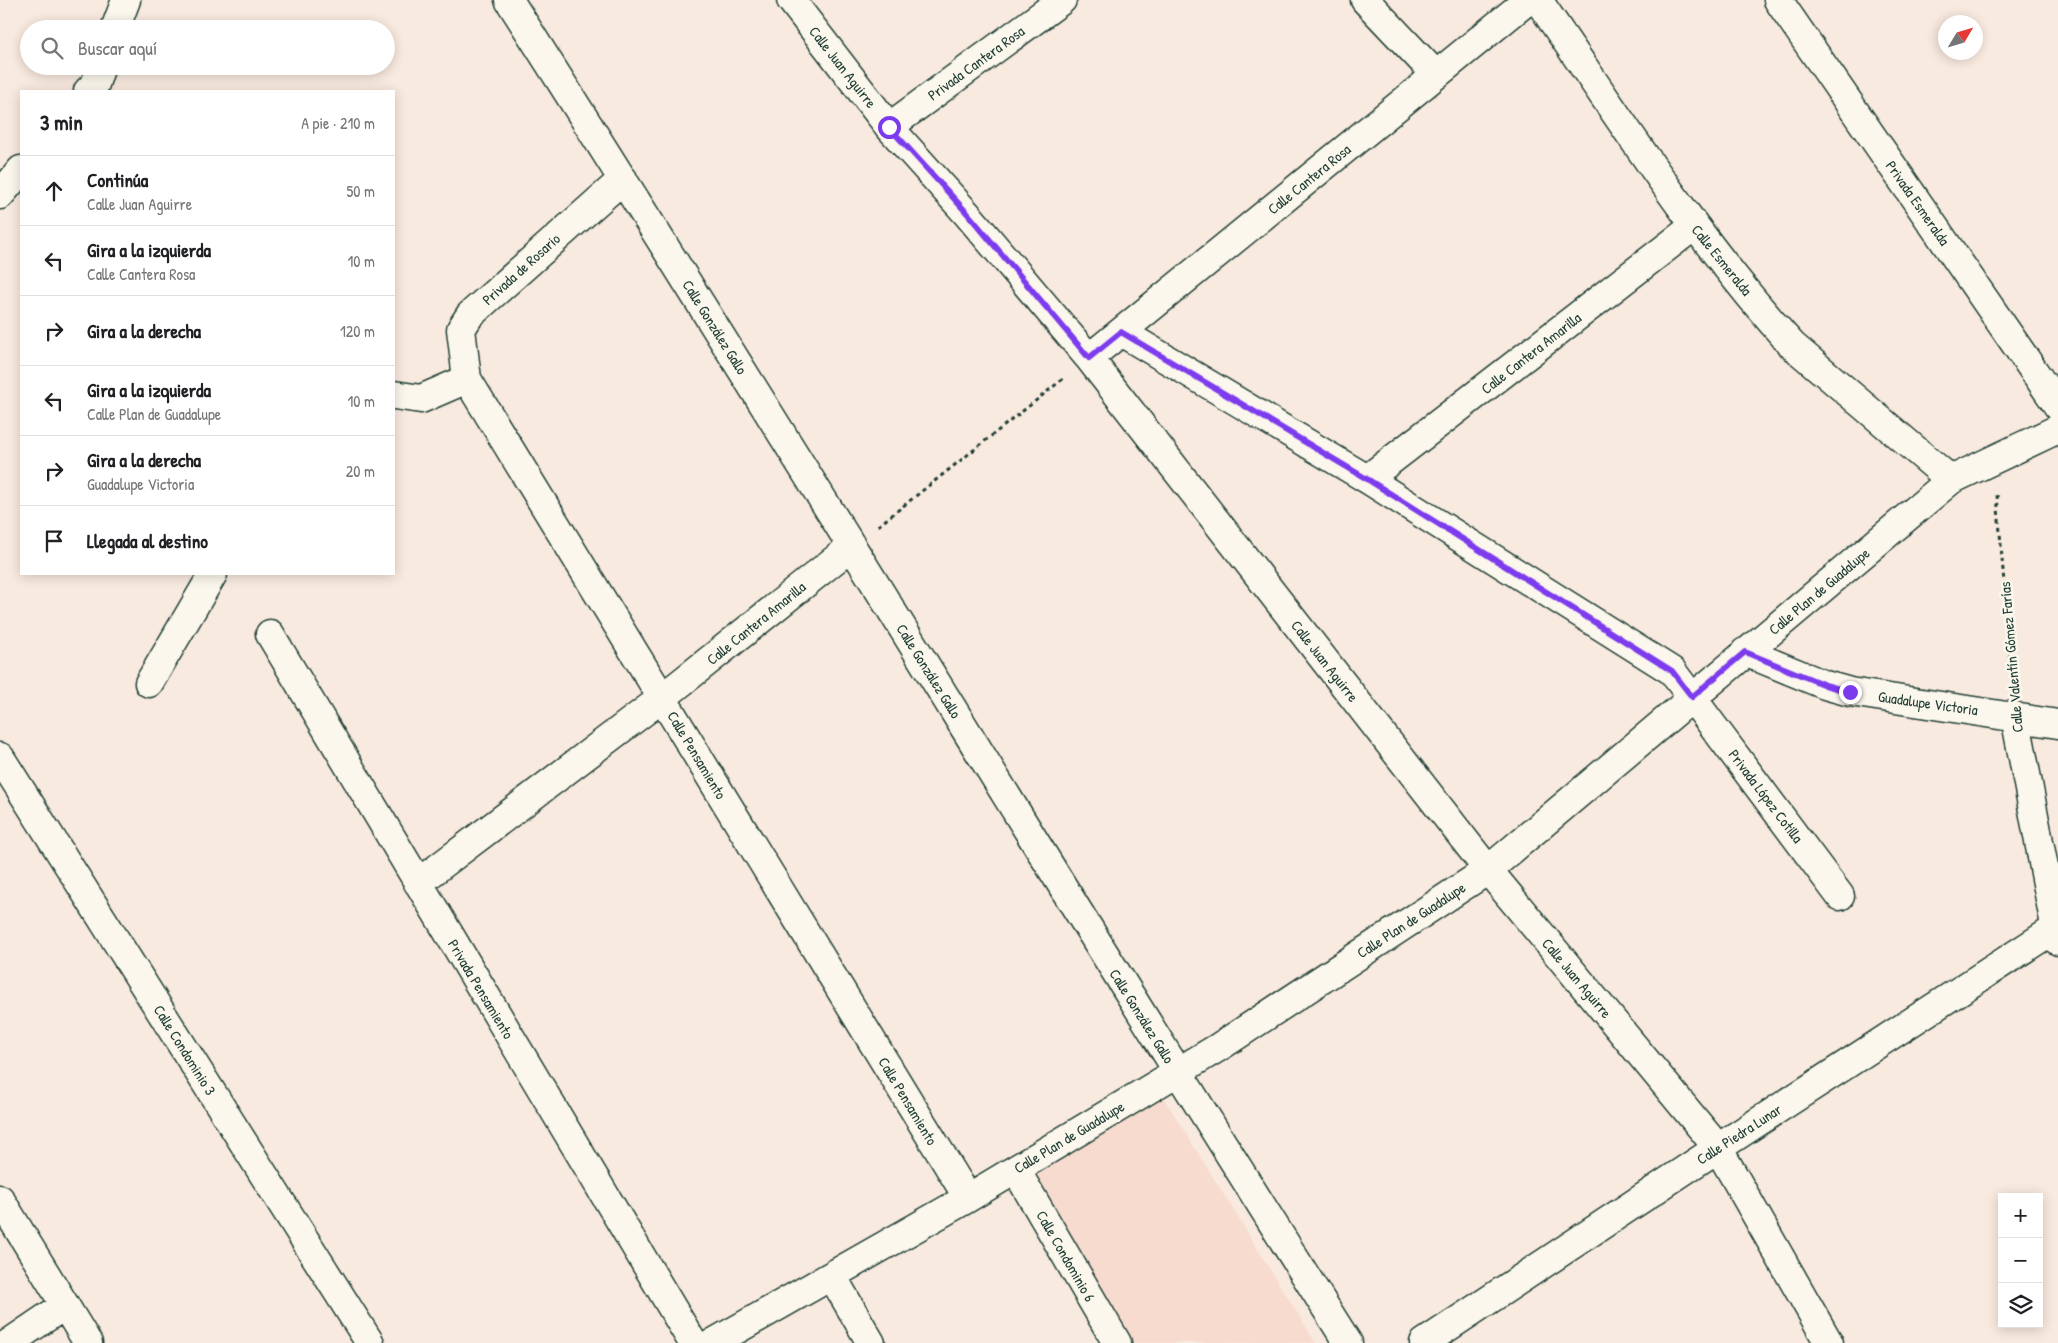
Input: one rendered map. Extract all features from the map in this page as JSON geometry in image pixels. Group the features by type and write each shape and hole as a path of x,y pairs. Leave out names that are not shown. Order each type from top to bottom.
{"street":[{"path":"118,20 126,0"},
{"name":"Calle González Gallo","path":"509,0 623,178 1177,1072 1348,1343"},
{"name":"Calle Juan Aguirre","path":"791,0 889,127 968,214 1089,358 1488,870 1718,1148 1829,1343"},
{"name":"Privada Cantera Rosa","path":"889,127 1062,0"},
{"path":"1366,0 1436,75"},
{"name":"Calle Cantera Rosa","path":"1089,358 1528,0"},
{"name":"Calle Esmeralda","path":"1538,0 1694,226 1792,345 1951,480"},
{"name":"Privada Esmeralda","path":"1778,0 2058,406"},
{"path":"0,195 20,171"},
{"name":"Privada de Rosario","path":"467,379 461,329 470,315 623,178"},
{"name":"Calle Cantera Amarilla","path":"1367,479 1694,226"},
{"name":"Privada López Cotilla","path":"1121,332 1367,479 1672,671 1840,896"},
{"path":"395,395 421,399 467,379"},
{"name":"Calle Pensamiento","path":"467,379 968,1198"},
{"name":"Calle Plan de Guadalupe","path":"713,1343 1016,1170 1177,1072 1488,870 1951,480 2058,428"},
{"name":"Calle Cantera Amarilla","path":"418,883 662,698 852,546"},
{"path":"149,683 212,575"},
{"name":"Privada Pensamiento","path":"270,634 693,1343"},
{"name":"Guadalupe Victoria","path":"1745,652 1825,685 1850,692 2058,724"},
{"name":"Calle Valentín Gómez Farías","path":"2015,716 2057,935"},
{"name":"Calle Condominio 3","path":"0,757 370,1343"},
{"name":"Calle Piedra Lunar","path":"1424,1343 1718,1148 2057,935"},
{"name":"Calle Condominio 6","path":"1016,1170 1117,1343"},
{"path":"0,1199 88,1343"},
{"path":"832,1276 871,1343"},
{"path":"9,1343 65,1305"}],"path":[{"path":"852,546 1089,358"},
{"name":"Calle Valentín Gómez Farías","path":"1994,459 2015,716"}],"shaded area":[{"path":"1162,1095 1316,1343 1132,1343 1032,1174"}],"route":[{"path":"889,127 968,214 1089,358 1121,332 1367,479 1672,671 1692,697 1745,652 1825,685 1850,692"}]}
